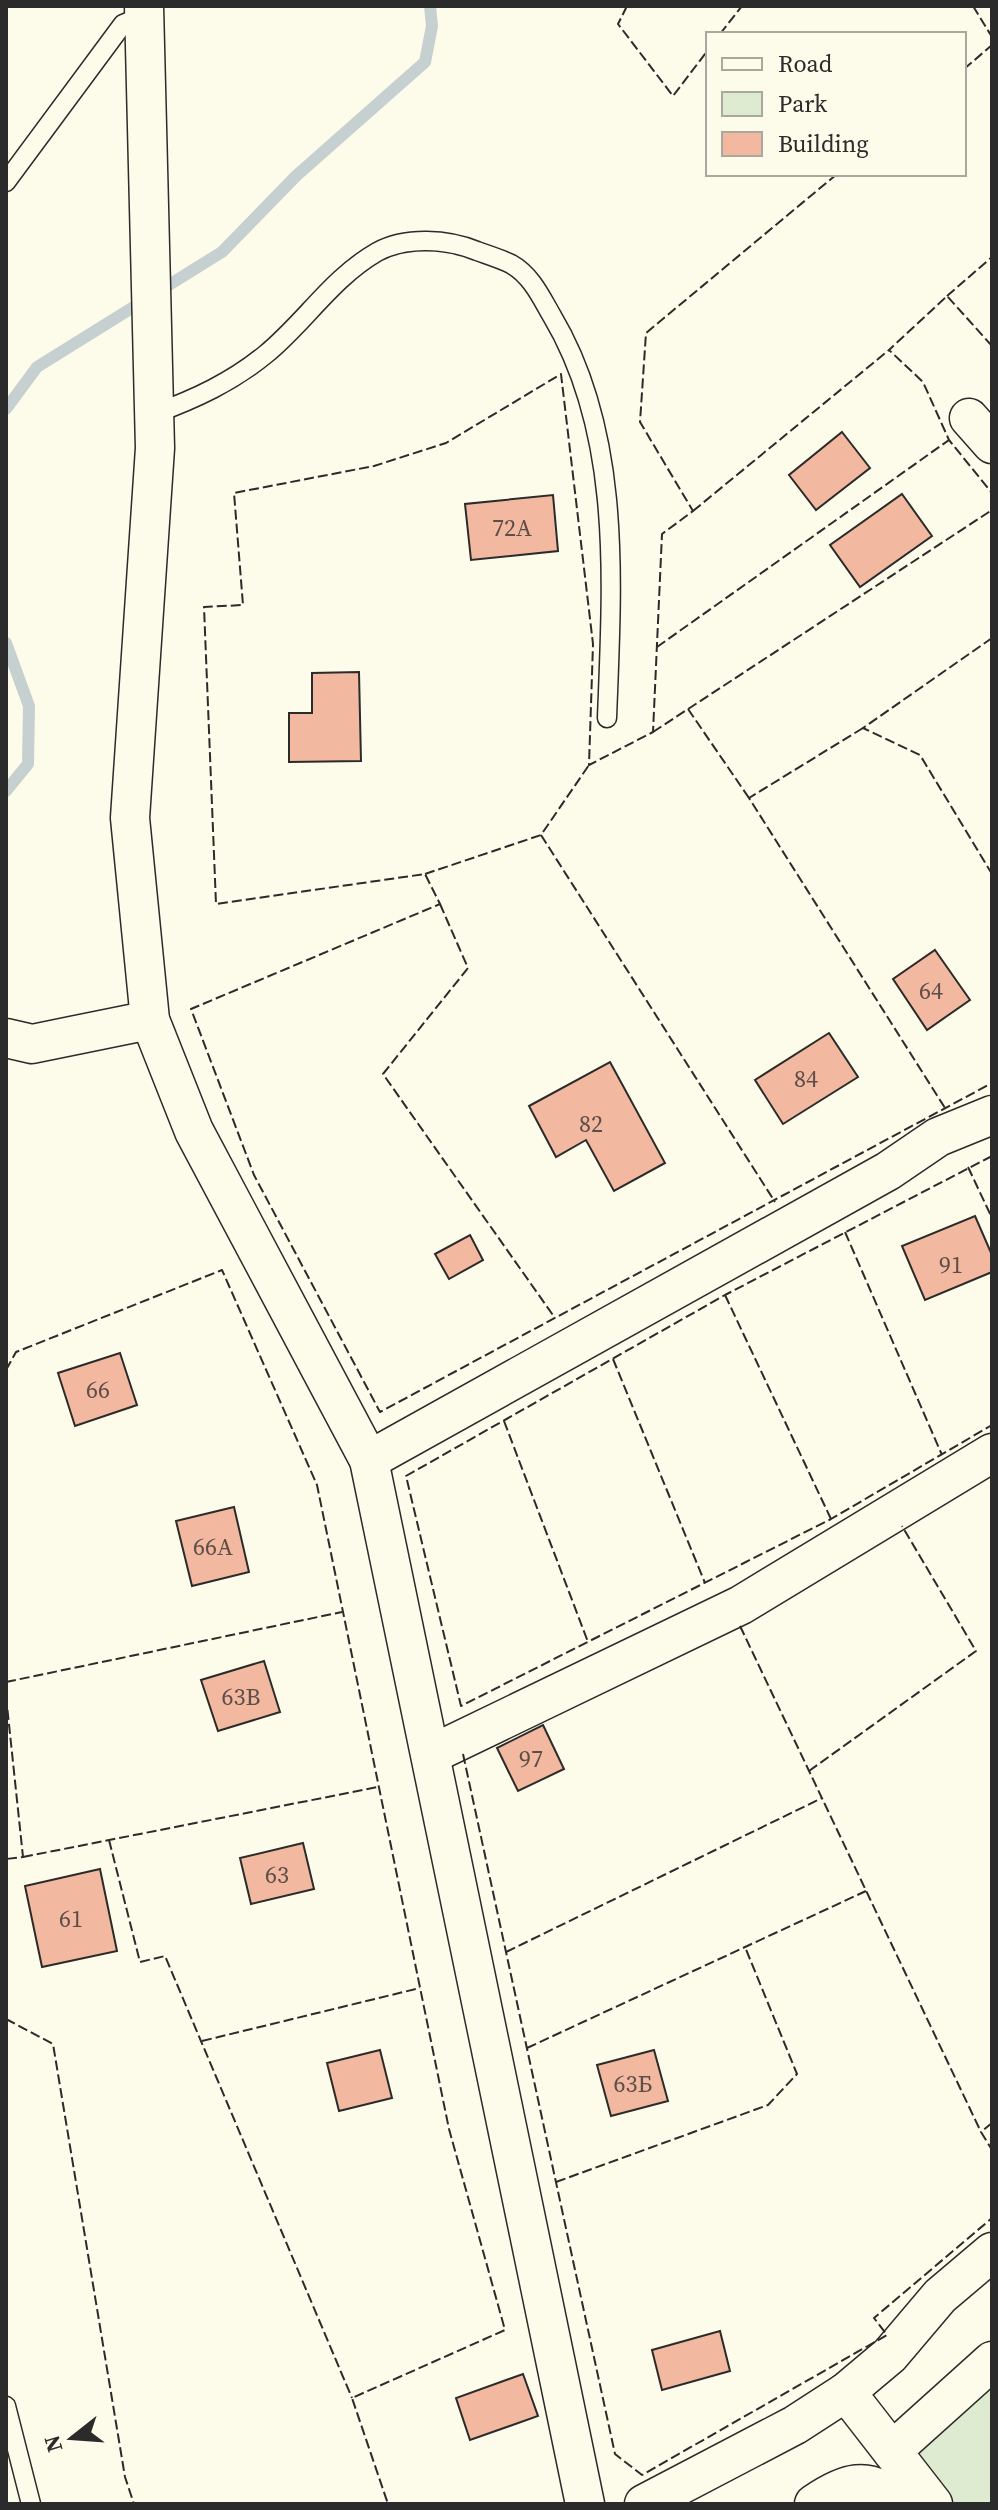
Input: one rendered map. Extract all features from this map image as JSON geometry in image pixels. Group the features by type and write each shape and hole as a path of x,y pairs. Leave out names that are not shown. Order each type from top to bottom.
{"street":[{"path":"144,11 155,448 130,818 150,1020 194,1131 369,1460 585,2504"},
{"path":"6,1038 32,1044 150,1020"},
{"path":"369,1460 888,1171 938,1137 992,1115"},
{"path":"432,1754 741,1605 992,1453"},
{"path":"644,2504 690,2491 846,2392 890,2355 940,2296 992,2252"},
{"path":"892,2451 992,2361"},
{"path":"846,2392 933,2504"},
{"path":"814,2504 837,2488 864,2481 886,2491 896,2504"}],"lane":[{"path":"6,182 123,24 144,11"},
{"path":"154,414 207,395 267,354 333,284 379,251 418,240 463,245 512,265 534,285 567,340 598,429 612,579 607,718"},
{"path":"6,2406 31,2504"}],"green space":[{"path":"992,2361 992,2504 933,2504 892,2451"}],"building":[{"path":"842,432 870,468 816,510 789,475"},
{"path":"902,494 932,536 860,587 830,545"},
{"path":"553,495 558,551 471,560 465,504"},
{"path":"359,672 361,761 289,762 289,713 312,713 312,673"},
{"path":"935,950 970,1000 927,1030 893,979"},
{"path":"829,1033 858,1077 783,1124 755,1080"},
{"path":"610,1062 665,1163 614,1191 586,1140 556,1157 529,1106"},
{"path":"975,1216 992,1255 992,1272 925,1300 902,1246"},
{"path":"470,1235 483,1260 449,1279 435,1254"},
{"path":"120,1353 137,1405 75,1426 58,1373"},
{"path":"234,1507 249,1572 192,1586 176,1521"},
{"path":"264,1661 280,1712 218,1731 201,1680"},
{"path":"543,1725 564,1769 518,1791 497,1748"},
{"path":"303,1843 314,1889 251,1904 240,1858"},
{"path":"100,1869 117,1951 42,1967 25,1886"},
{"path":"380,2050 392,2098 339,2111 327,2063"},
{"path":"654,2050 668,2101 611,2116 597,2065"},
{"path":"720,2331 730,2371 662,2390 652,2350"},
{"path":"523,2374 538,2416 470,2440 456,2398"}],"waterway":[{"path":"6,409 37,367 222,252 296,176 425,62 432,26 430,6"},
{"path":"6,643 29,706 28,764 6,791"}],"fence":[{"path":"627,6 618,24 673,96 706,53"},
{"path":"722,32 742,6"},
{"path":"973,6 992,37"},
{"path":"966,67 992,45"},
{"path":"835,176 646,333 640,422 693,511 662,534 653,732 589,765 593,644 561,374 446,443 374,466 234,493 243,605 204,607 216,904 425,874 440,904 191,1009 254,1175 380,1412 992,1083"},
{"path":"947,296 992,257"},
{"path":"992,346 947,296 889,350 923,382 949,440 992,493"},
{"path":"693,511 889,350"},
{"path":"657,647 949,440"},
{"path":"653,732 992,510"},
{"path":"992,638 863,728 920,755 992,874"},
{"path":"688,709 749,798"},
{"path":"863,728 749,798 945,1108"},
{"path":"425,874 541,835 589,765"},
{"path":"541,835 775,1202"},
{"path":"440,904 468,968 383,1074 555,1318"},
{"path":"992,1156 725,1295 406,1476 461,1706 831,1519 992,1425"},
{"path":"968,1167 992,1218"},
{"path":"845,1232 942,1455"},
{"path":"6,1370 16,1352 222,1270 317,1485 449,2129 505,2330 352,2398 388,2504"},
{"path":"725,1295 831,1519"},
{"path":"613,1359 705,1583"},
{"path":"504,1421 588,1642"},
{"path":"809,1771 976,1651 902,1526"},
{"path":"6,1682 342,1612"},
{"path":"740,1626 981,2132"},
{"path":"6,1696 23,1857 6,1859"},
{"path":"463,1754 615,2454 642,2475 887,2335 874,2318 992,2218"},
{"path":"23,1857 378,1787"},
{"path":"506,1952 822,1798"},
{"path":"109,1840 140,1962 165,1956 352,2398"},
{"path":"527,2048 866,1891"},
{"path":"556,2182 768,2105 797,2074 745,1947"},
{"path":"202,2041 420,1988"},
{"path":"6,2019 53,2044 125,2477 134,2504"},
{"path":"992,2123 981,2132 992,2150"}]}
